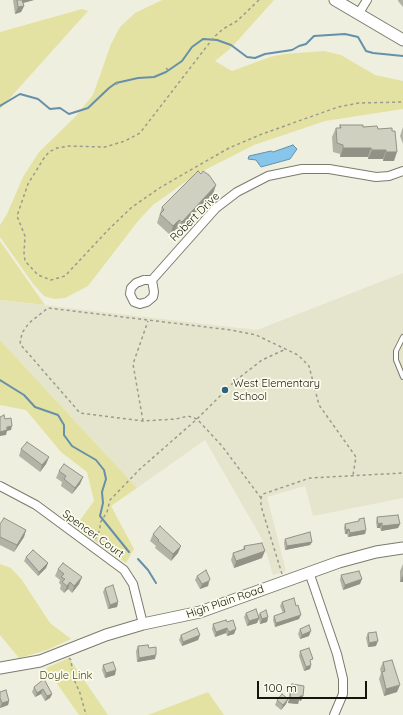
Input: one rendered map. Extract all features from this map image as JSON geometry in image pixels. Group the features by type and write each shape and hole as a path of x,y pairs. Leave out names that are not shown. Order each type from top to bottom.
{"street":[{"path":"335,0 403,40"},
{"path":"359,13 366,0"},
{"name":"Robert Drive","path":"152,280 216,208 237,192 268,176 302,168 329,169 376,177 389,176 403,171"},
{"name":"Spencer Court","path":"0,486 31,502 118,565 131,580 143,624"},
{"name":"High Plain Road","path":"0,668 40,661 106,635 143,624 200,612 309,572 376,552 403,548"},
{"path":"309,572 337,654 343,679 343,694 334,715"}],"lane":[{"path":"403,337 396,350 396,360 403,377"}],"path":[{"path":"259,0 236,22 217,34 158,109 145,128 137,135 105,148 72,146 57,148 49,152 42,160 28,184 17,216 25,236 24,253 26,260 40,277 54,280 68,275 109,229 132,207 161,187 229,148 262,134 338,107 359,103 403,102"},
{"path":"166,68 170,72"},
{"path":"116,82 117,86"},
{"path":"285,582 260,498 222,446 197,419 188,416 170,420 143,421 80,413 20,344 22,333 29,323 48,308 232,330 256,335 298,355 309,366 319,405 356,457 353,475"},
{"path":"143,421 133,364 148,320"},
{"path":"90,545 100,530 100,523 107,512 110,500 140,469 197,419 235,381 262,360 286,349"},
{"path":"260,498 273,489 310,478 403,473"},
{"path":"64,652 71,660 73,677 80,693 86,715"}],"shaded area":[{"name":"West Elementary School","path":"403,273 403,498 313,516 305,486 267,497 286,571 273,575 262,539 205,440 137,488 0,340 0,300 257,330"}],"green space":[{"path":"162,0 274,0 231,48 215,61 232,71 270,57 284,54 324,51 341,55 375,75 403,81 403,109 325,121 254,145 195,175 153,205 138,221 88,286 65,298 54,299 44,296 34,285 0,237 0,225 7,214 23,177 39,152 74,118 93,95 111,44 120,27 135,13"},
{"path":"82,9 88,11 0,109 0,32"},
{"path":"0,241 45,305 0,300"},
{"path":"0,340 137,488 111,506 134,549 126,563 75,527 94,501 87,472 61,452 26,410 0,405"},
{"path":"0,564 11,568 22,580 50,623 71,639 47,650 19,658 0,635"},
{"name":"Doyle Link","path":"69,658 108,715 79,715 46,668"},
{"path":"208,692 224,715 148,715"}],"water":[{"path":"293,145 297,149 290,159 261,167 256,160 248,159 249,156 271,151 273,152"}],"building":[{"path":"17,0 22,0 24,6 18,7"},
{"path":"340,125 363,125 363,127 377,126 378,129 392,128 392,131 395,131 397,152 372,150 371,148 343,148 343,145 337,143 336,128 341,128"},
{"path":"198,171 201,174 203,171 209,175 216,185 182,222 179,220 173,226 160,214 164,210 162,207"},
{"path":"4,415 5,419 11,418 12,426 7,427 7,430 0,432 0,417"},
{"path":"27,442 49,457 42,465 21,449"},
{"path":"64,464 83,477 75,488 64,479 66,476 59,471"},
{"path":"398,515 400,524 382,526 382,523 378,524 377,517"},
{"path":"4,518 26,530 17,545 0,537 0,524"},
{"path":"364,518 366,530 350,533 349,529 346,530 345,524 359,521 359,519"},
{"path":"160,526 181,546 173,554 158,541 159,540 153,534"},
{"path":"310,532 312,542 287,546 285,539"},
{"path":"262,543 265,551 236,561 233,553 245,549 244,546"},
{"path":"33,550 48,563 39,572 26,557"},
{"path":"63,563 82,577 74,586 70,582 67,586 62,582 65,579 61,577 64,574 58,569"},
{"path":"206,570 210,579 202,584 197,576"},
{"path":"359,571 362,579 345,585 341,575"},
{"path":"113,585 118,602 110,605 105,588"},
{"path":"294,598 301,615 276,623 274,616 285,612 282,602"},
{"path":"256,609 259,618 249,621 246,613"},
{"path":"266,610 268,617 262,619 260,613"},
{"path":"226,620 227,622 233,620 236,629 229,632 227,628 216,632 213,624"},
{"path":"309,625 311,631 302,635 300,629"},
{"path":"197,628 200,635 183,642 181,635"},
{"path":"376,632 378,641 369,643 368,633"},
{"path":"148,645 149,648 156,647 156,655 139,658 138,646"},
{"path":"309,648 313,659 310,660 311,665 306,667 300,651"},
{"path":"392,660 400,685 386,689 382,672 385,671 383,662"},
{"path":"113,662 116,670 106,673 103,665"},
{"path":"44,679 52,694 47,696 43,689 37,693 34,687"},
{"path":"292,684 304,686 303,696 300,696 299,699 290,698"},
{"path":"6,690 9,701 2,703 0,692"},
{"path":"282,694 288,699 283,705 277,700"}],"waterway":[{"path":"0,106 20,94 38,99 50,109 60,108 69,114 88,108 116,83 138,78 154,77 166,72 182,61 192,47 203,39 217,40 231,45 247,57 255,58 265,54 292,50 306,44 314,36 345,34 358,37 366,51 403,56"},
{"path":"0,380 24,395 35,407 58,415 64,425 64,435 72,446 96,460 104,470 106,479 102,492 103,503 100,516 129,552"},
{"path":"138,559 148,570 156,583"}],"place":[{"name":"West Elementary School","path":"225,390"}]}
